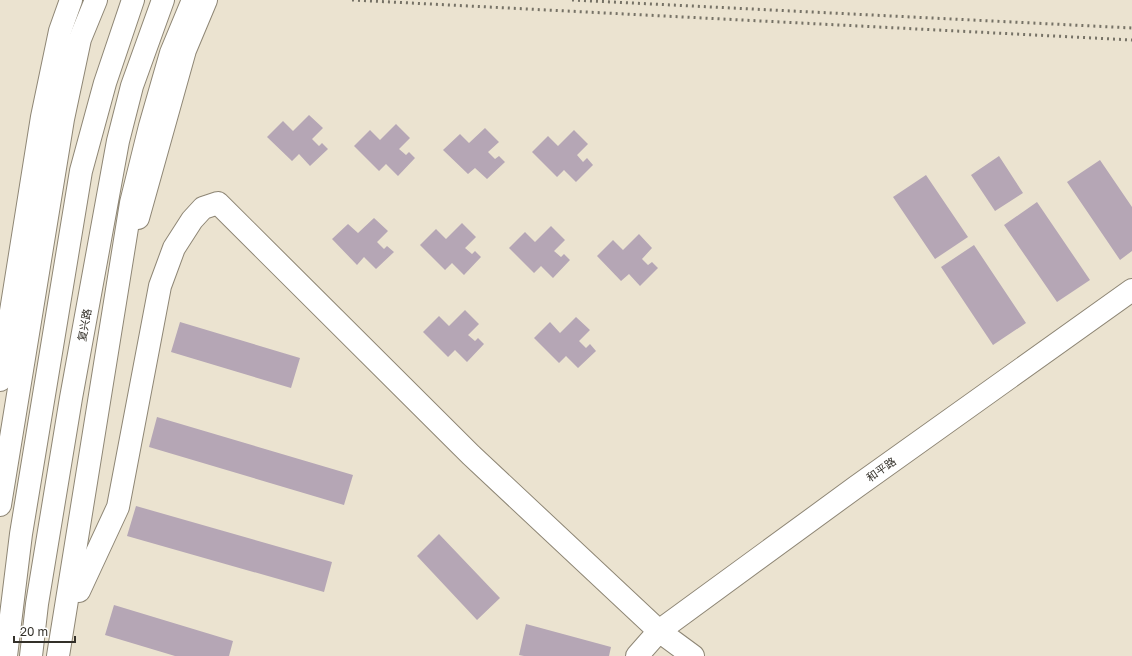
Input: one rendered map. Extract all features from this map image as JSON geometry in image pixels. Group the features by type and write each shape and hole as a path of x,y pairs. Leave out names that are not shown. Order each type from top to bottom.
{"street":[{"path":"0,380 42,117 60,31 71,0"},
{"path":"0,505 64,119 80,39 96,0"},
{"path":"6,656 21,534 82,171 105,83 133,0"},
{"name":"复兴路","path":"31,656 37,604 70,406 118,141 132,86 163,0"},
{"path":"58,656 131,203 170,53 193,0"},
{"path":"68,656 138,218 185,50 206,0"},
{"path":"79,591 118,507 160,286 174,248 192,220 203,208 218,203 471,455 659,631 692,656"},
{"name":"和平路","path":"636,656 659,631 1132,290"}],"building":[{"path":"309,115 323,128 312,139 319,146 322,143 328,149 310,166 299,154 292,161 267,137 283,121 293,131"},
{"path":"396,124 410,138 399,149 406,155 409,152 415,158 398,176 386,164 379,171 354,146 370,130 380,140"},
{"path":"485,128 499,142 488,152 495,159 499,156 505,162 487,179 475,168 468,174 443,150 460,134 469,143"},
{"path":"574,130 588,144 577,155 583,162 587,158 593,165 576,182 564,170 557,177 532,152 548,136 558,146"},
{"path":"999,156 1023,193 995,211 971,175"},
{"path":"1100,160 1132,207 1132,251 1120,260 1067,182"},
{"path":"926,175 968,237 935,259 893,197"},
{"path":"1037,202 1090,280 1057,302 1004,225"},
{"path":"374,218 388,231 377,242 384,249 387,246 394,252 376,269 364,257 357,265 332,239 348,224 358,233"},
{"path":"462,223 476,237 465,248 472,254 475,251 481,257 464,275 452,263 445,270 420,245 436,229 446,239"},
{"path":"551,226 565,240 554,251 561,257 564,254 570,260 553,278 541,266 534,273 509,248 525,232 535,242"},
{"path":"639,234 652,248 642,259 648,265 652,262 658,268 640,286 629,274 621,281 597,256 613,240 623,250"},
{"path":"974,245 1026,323 993,345 941,267"},
{"path":"465,310 479,324 468,335 475,341 478,338 484,344 467,362 455,350 448,357 423,332 439,316 449,326"},
{"path":"576,317 590,330 579,341 586,348 590,344 596,351 578,368 566,356 559,363 534,338 550,322 560,333"},
{"path":"180,322 300,358 291,388 171,352"},
{"path":"157,417 353,475 344,505 149,447"},
{"path":"136,506 332,562 324,592 127,536"},
{"path":"439,534 500,598 477,620 417,556"},
{"path":"114,605 233,641 229,656 175,656 105,635"},
{"path":"526,624 611,647 609,656 519,655"}],"railway":[{"path":"352,0 1132,40"},
{"path":"572,0 1132,28"}]}
